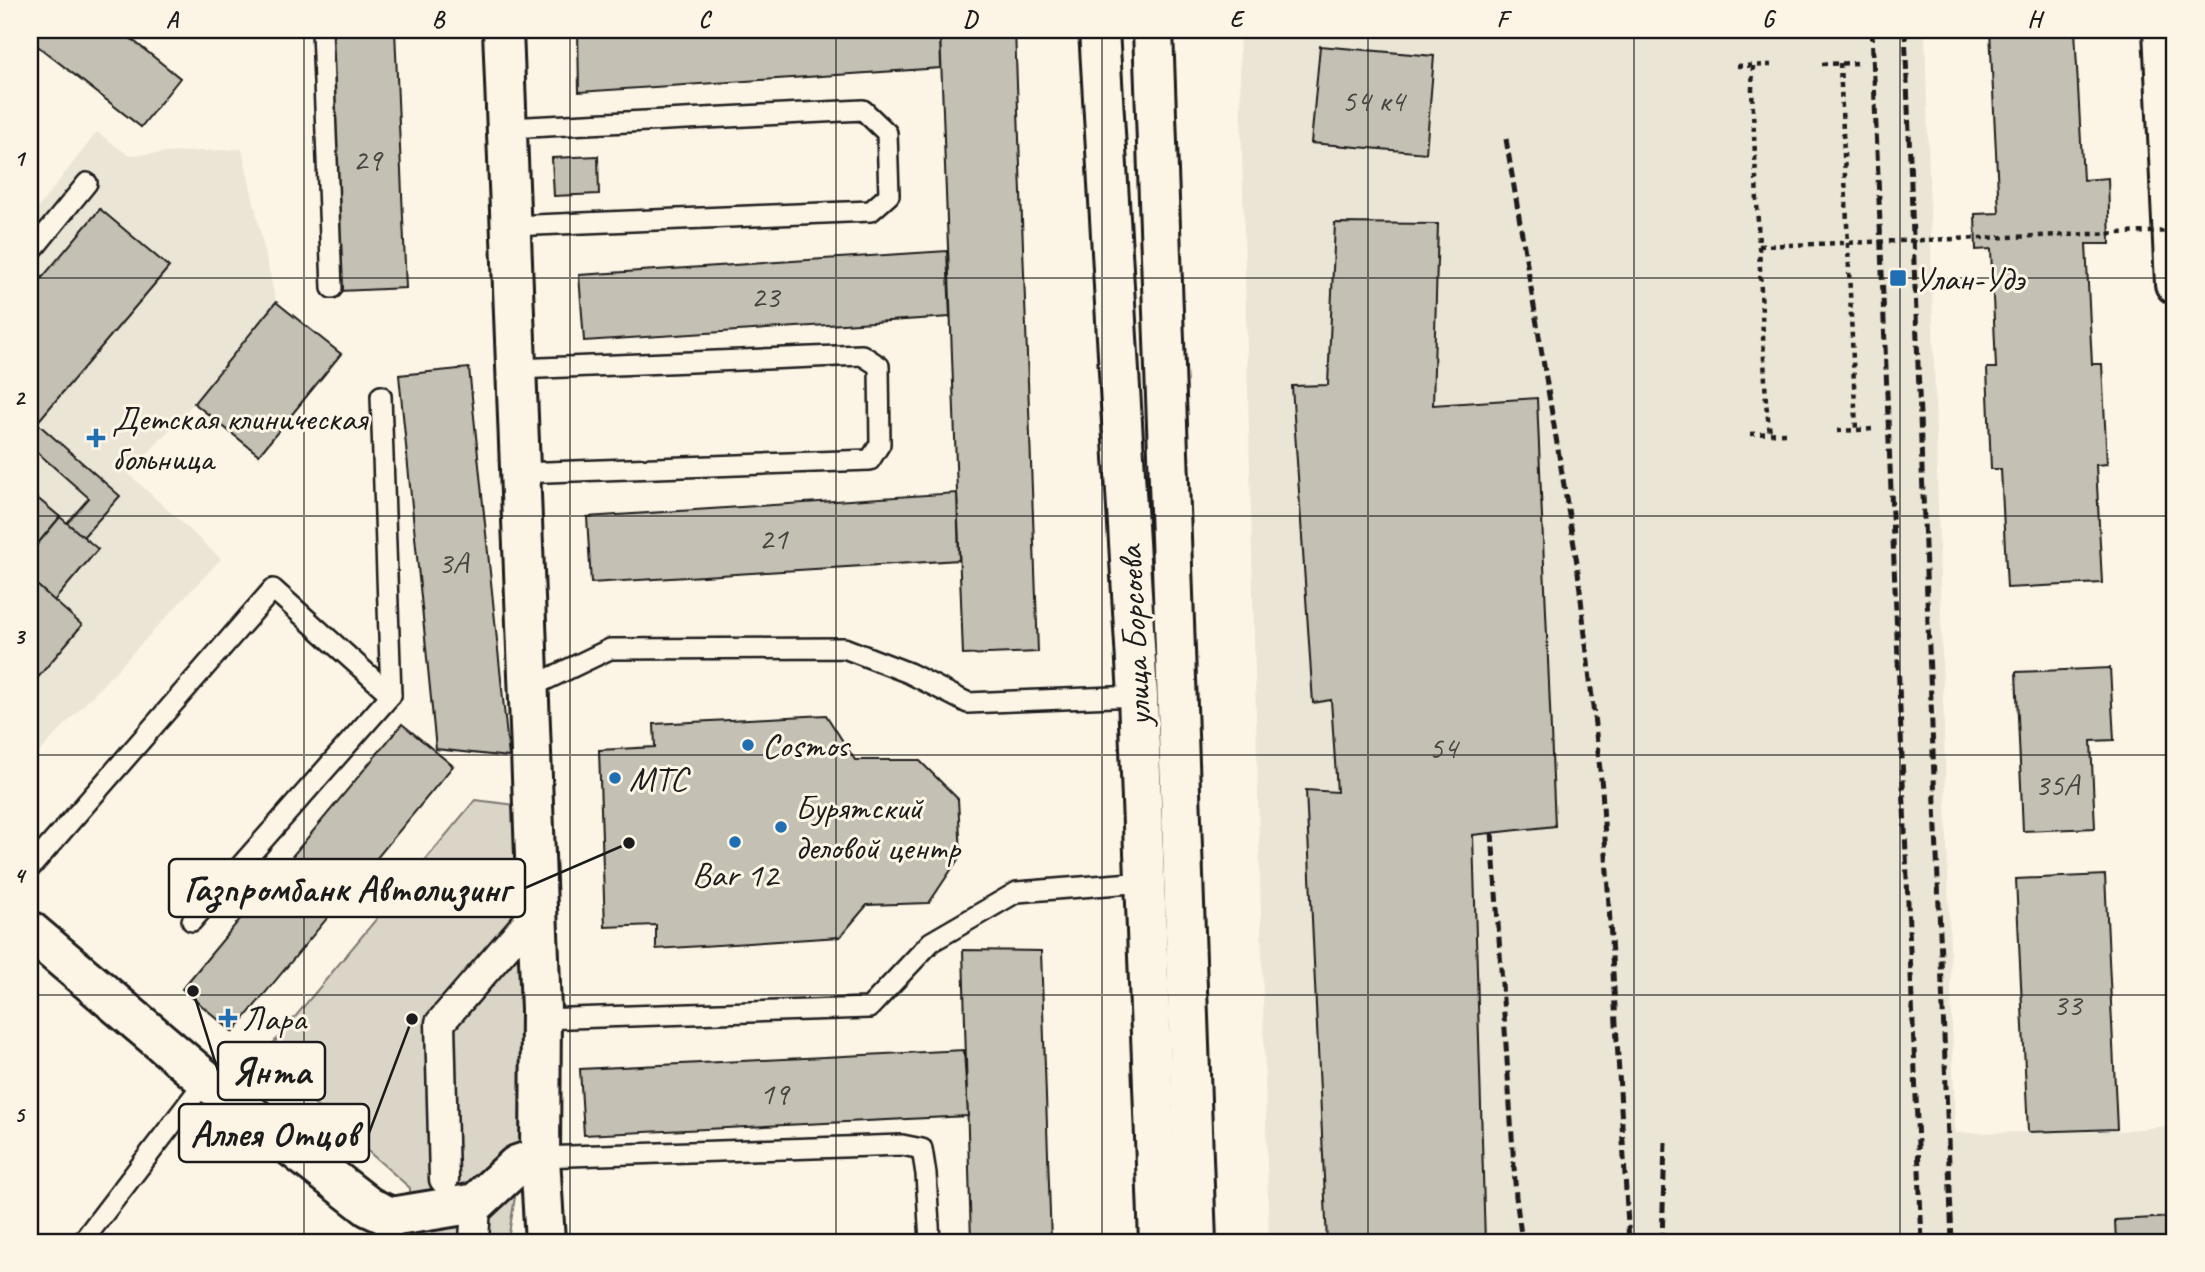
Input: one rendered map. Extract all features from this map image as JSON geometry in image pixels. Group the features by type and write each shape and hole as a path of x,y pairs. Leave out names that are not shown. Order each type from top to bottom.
{"main road":[{"path":"503,30 541,1018 528,1161 545,1242"},
{"name":"улица Борсоева","path":"1099,30 1138,696 1159,1242"},
{"name":"улица Борсоева","path":"1153,30 1196,1242"},
{"path":"2163,30 2175,284"},
{"path":"30,931 206,1080 369,1207 387,1229 476,1203 528,1161"}],"street":[{"path":"444,1179 440,1023 537,911"},
{"path":"474,1242 476,1203"}],"lane":[{"path":"321,30 332,288"},
{"path":"508,128 863,110 887,133 889,170 889,195 871,211 511,226"},
{"path":"30,253 87,183"},
{"path":"516,369 862,355 879,366 880,444 870,460 520,473"},
{"path":"192,921 391,695 381,396"},
{"path":"30,868 273,589 391,695"},
{"path":"529,688 610,649 844,648 909,673 968,703 1138,696"},
{"path":"541,1018 869,1008 931,942 1017,892 1145,882"},
{"path":"82,1242 206,1080"},
{"path":"528,1161 902,1145 922,1149 930,1242"}],"path":[{"path":"1840,63 1856,430"},
{"path":"1822,64 1858,63"},
{"path":"1737,66 1771,65"},
{"path":"1753,66 1766,403 1770,433"},
{"path":"1759,246 2175,231"},
{"path":"1837,431 1874,429"},
{"path":"1750,434 1786,433"}],"shaded area":[{"path":"1239,30 1925,30 1955,1133 2121,1131 2175,1125 2175,1242 1269,1242"},
{"name":"Детская клиническая больница","path":"97,132 128,155 242,149 276,302 194,403 129,474 221,559 30,762 30,218"},
{"path":"475,800 533,807 541,1010 520,1029 523,1148 508,1240 411,1242 410,1188 261,1058"}],"building":[{"path":"30,30 120,30 180,78 141,127 30,40"},
{"path":"329,30 395,30 406,288 340,291"},
{"path":"578,30 940,30 941,68 579,92"},
{"path":"940,30 1015,30 1038,652 963,655"},
{"name":"Улан-Удэ","path":"1990,30 2075,30 2083,180 2108,178 2110,244 2086,244 2092,364 2102,364 2107,464 2096,465 2102,583 2007,588 2001,469 1991,469 1987,368 1996,368 1991,249 1976,250 1975,214 1999,213"},
{"path":"1320,46 1434,56 1426,153 1311,143"},
{"path":"598,156 599,194 554,196 552,158"},
{"path":"100,209 169,267 30,431 30,292"},
{"path":"1335,223 1438,224 1433,405 1537,398 1555,826 1473,835 1485,1242 1327,1242 1306,790 1337,792 1331,700 1313,703 1292,386 1328,385"},
{"path":"947,251 950,317 584,341 579,275"},
{"path":"276,302 341,354 259,455 194,403"},
{"path":"469,368 509,757 436,749 399,375"},
{"path":"37,423 120,496 83,537 67,523 89,498 30,446 30,431"},
{"path":"30,492 60,517 30,553"},
{"path":"957,493 959,560 591,583 587,517"},
{"path":"60,517 98,549 54,601 30,579 30,553"},
{"path":"30,579 82,625 30,687"},
{"path":"2110,668 2114,740 2091,741 2095,828 2023,831 2016,672"},
{"name":"Бурятский деловой центр","path":"826,715 855,760 919,760 958,799 961,855 929,903 867,905 840,937 656,949 656,925 605,927 599,750 655,747 654,724"},
{"path":"402,724 453,766 233,1032 182,989"},
{"path":"2105,875 2117,1129 2028,1132 2016,879"},
{"path":"963,950 1041,951 1051,1242 971,1242"},
{"path":"964,1050 968,1116 584,1135 580,1069"},
{"path":"2175,1217 2175,1242 2116,1242 2115,1220"}],"railway":[{"path":"1872,30 1922,1242"},
{"path":"1905,30 1952,1242"},
{"path":"1506,139 1577,563 1602,788 1629,1242"},
{"path":"1492,832 1516,1197 1522,1242"},
{"path":"1662,1242 1665,1142"}],"place":[{"name":"Улан-Удэ","path":"1898,278"},
{"name":"Детская клиническая больница","path":"96,438"},
{"name":"Cosmos","path":"748,745"},
{"name":"МТС","path":"615,778"},
{"name":"Бурятский деловой центр","path":"781,827"},
{"name":"Bar 12","path":"735,842"},
{"name":"Газпромбанк Автолизинг","path":"629,843"},
{"name":"Янта","path":"193,991"},
{"name":"Лара","path":"228,1018"},
{"name":"Аллея Отцов","path":"412,1019"}]}
